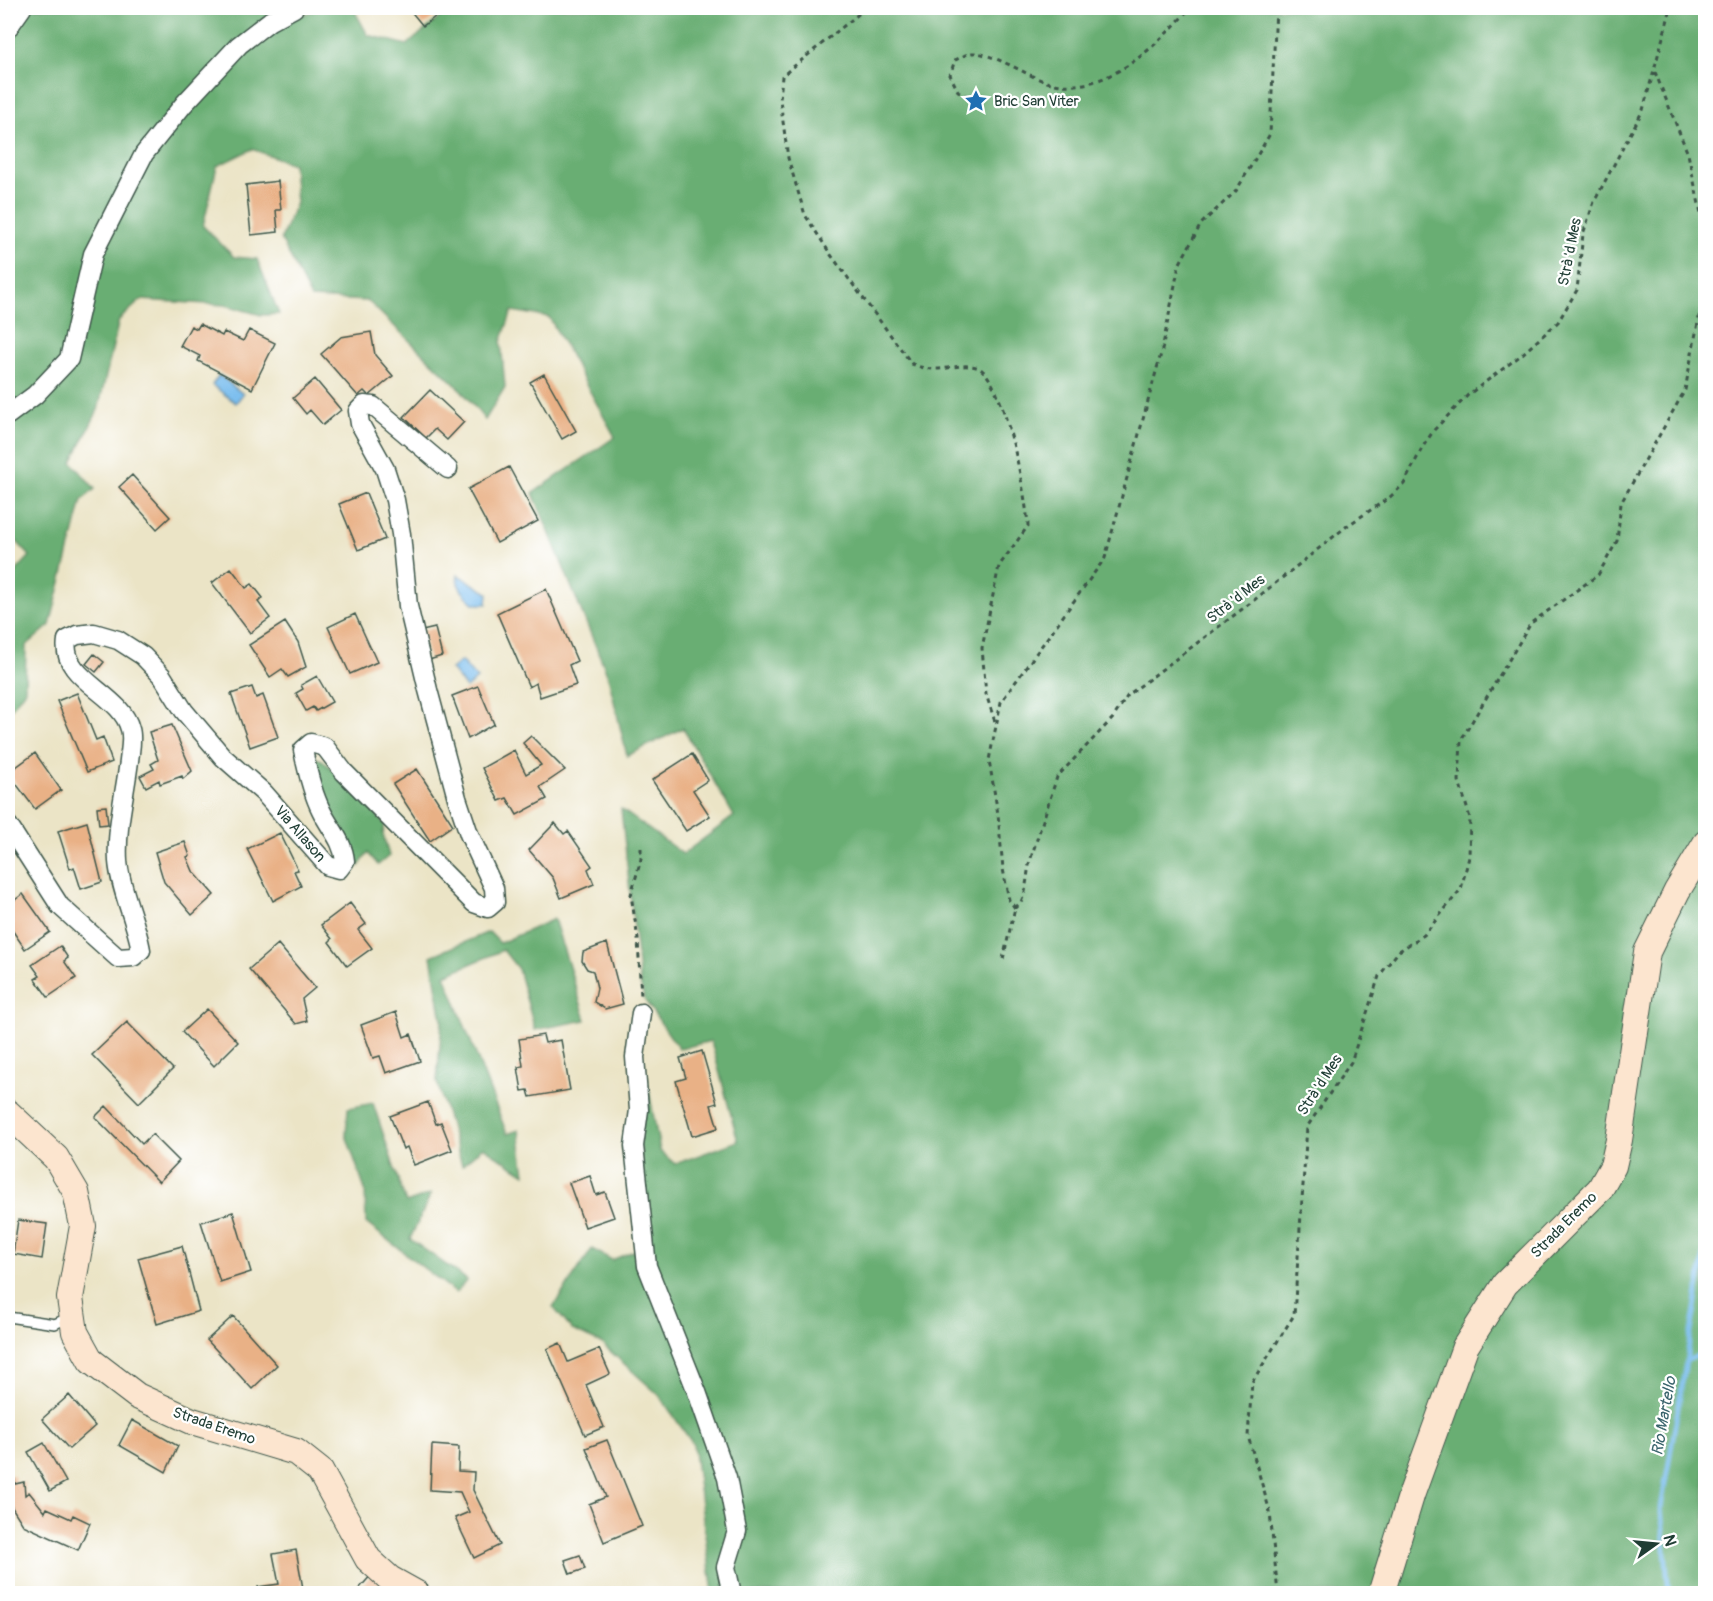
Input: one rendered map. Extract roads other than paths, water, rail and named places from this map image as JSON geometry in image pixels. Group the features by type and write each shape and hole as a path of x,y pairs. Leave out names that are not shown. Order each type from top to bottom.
{"main road":[{"name":"Strada Eremo","path":"1381,1593 1412,1493 1465,1347 1505,1284 1600,1189 1613,1166 1619,1140 1647,951 1677,891 1706,843"},
{"name":"Strada Eremo","path":"8,1113 56,1158 76,1192 83,1226 70,1298 75,1332 91,1361 137,1396 192,1421 296,1452 320,1471 368,1559 390,1579 417,1593"}],"street":[{"path":"8,28 22,8"},
{"path":"8,415 35,394 69,359 93,254 144,154 184,104 239,45 270,21 294,8"},
{"name":"Via Allason","path":"8,825 60,906 118,958 133,957 141,950 118,864 118,828 131,749 130,728 118,708 70,665 65,652 67,640 78,635 94,633 118,640 143,656 162,676 184,711 223,757 264,793 328,866 339,869 345,861 344,846 321,809 308,770 303,750 311,743 324,747 351,781 474,903 488,908 495,902 494,888 469,834 457,798 408,606 401,534 395,500 385,469 360,424 358,411 364,405 373,406 448,469"},
{"path":"641,1013 635,1057 639,1110 634,1146 646,1266 697,1392 727,1478 737,1531 726,1567 732,1593"}],"lane":[{"path":"8,1317 55,1324 73,1314"}],"water":[{"path":"219,375 243,394 236,403 212,385"},
{"path":"458,575 488,593 487,604 475,604 462,591 458,584"},
{"path":"461,661 477,679 466,688 451,669"}],"waterway":[{"name":"Rio Martello","path":"1669,1594 1661,1508 1706,1244"},
{"path":"1686,1361 1706,1352"}],"place":[{"name":"Bric San Viter","path":"976,101"}]}
